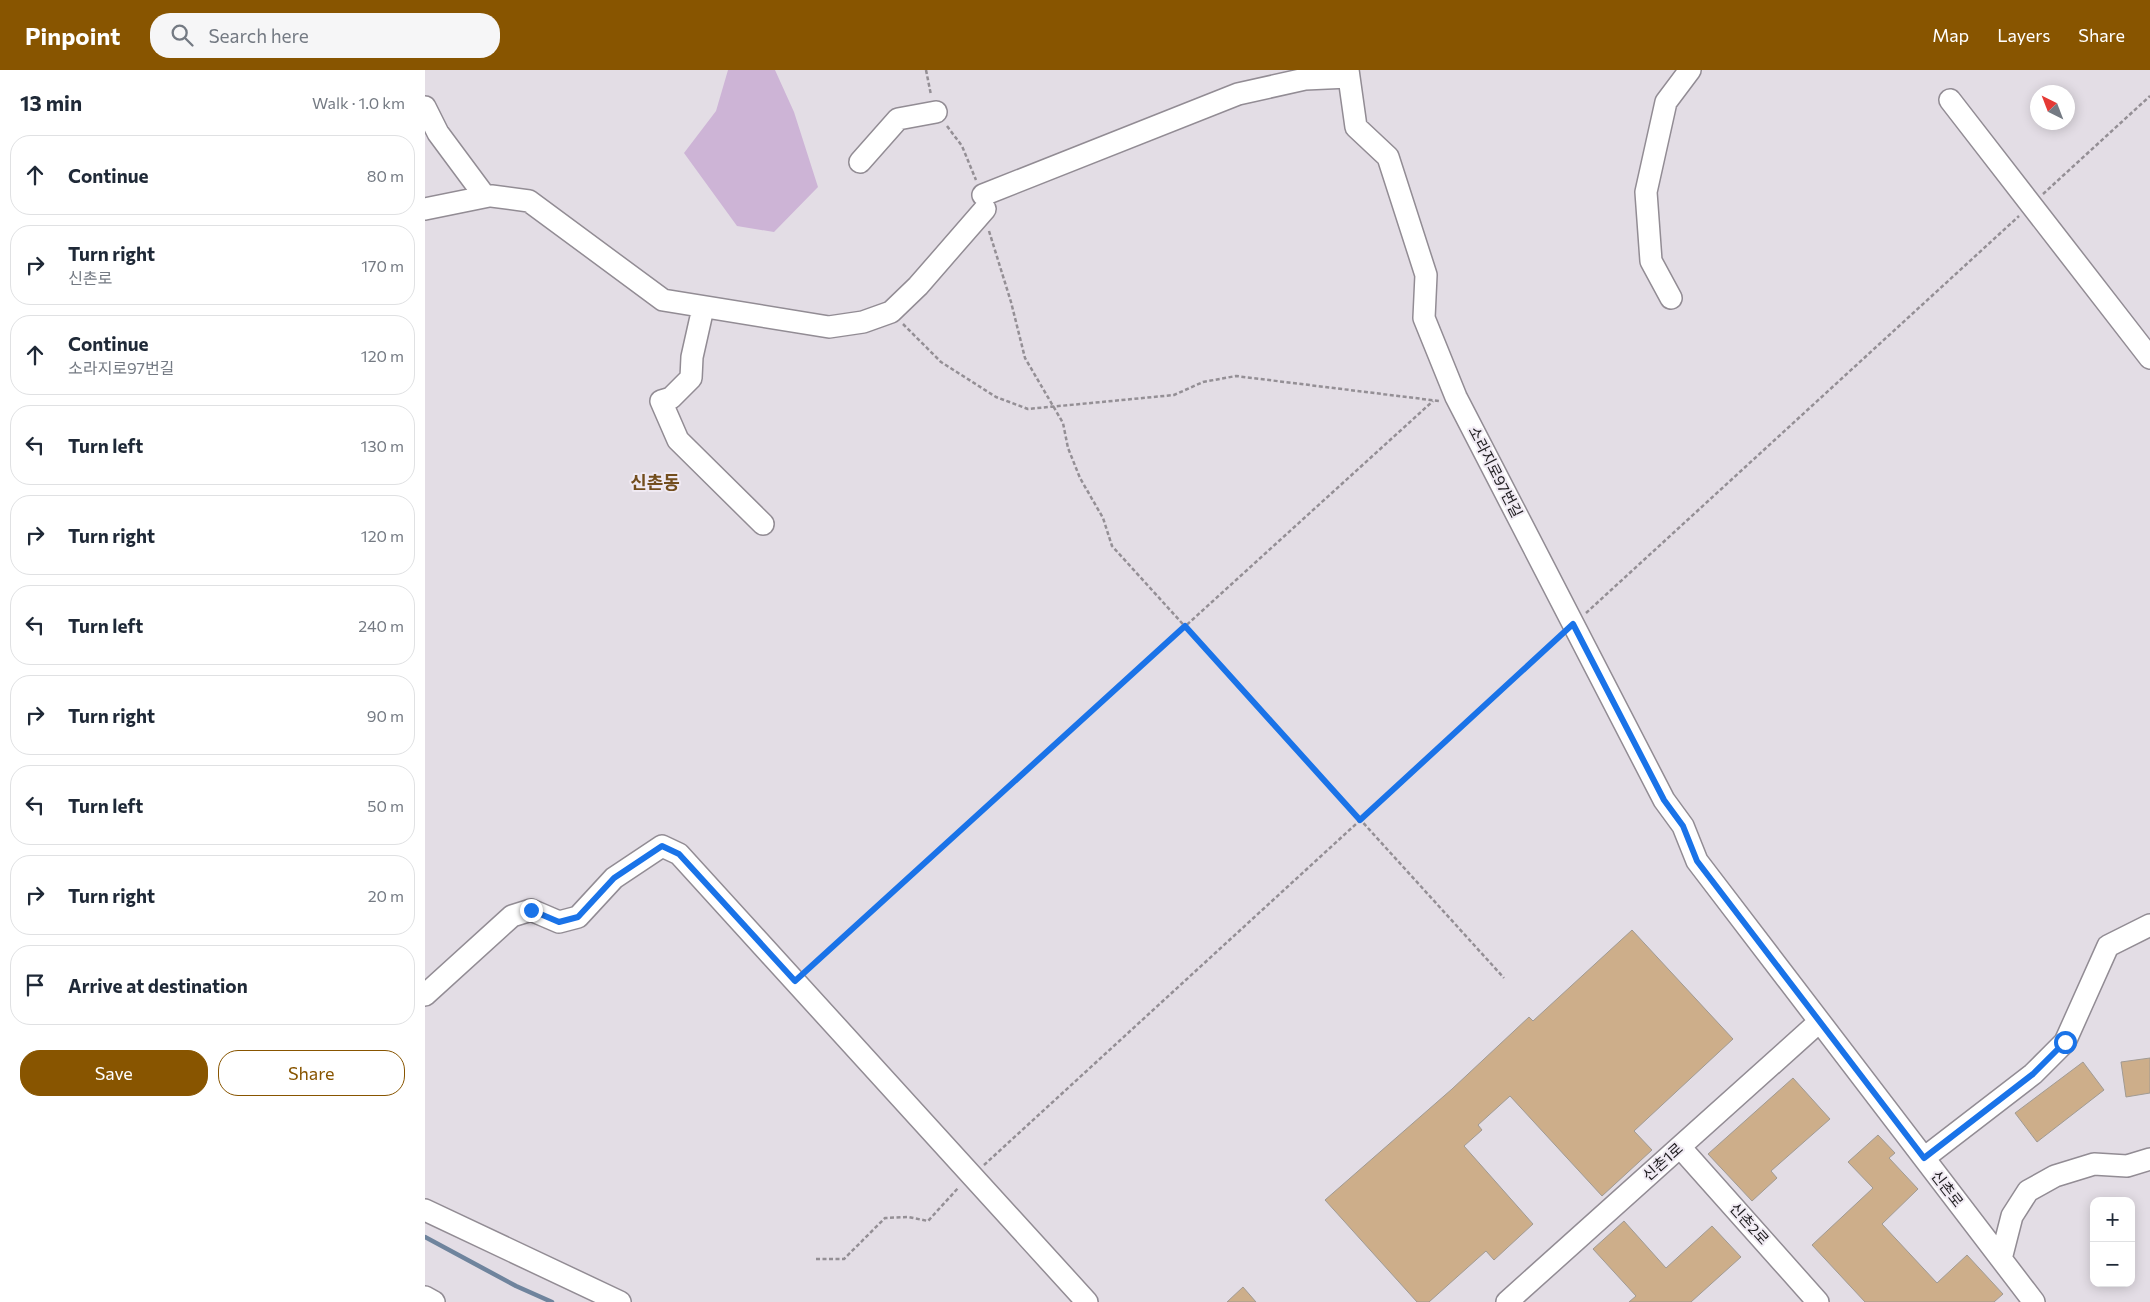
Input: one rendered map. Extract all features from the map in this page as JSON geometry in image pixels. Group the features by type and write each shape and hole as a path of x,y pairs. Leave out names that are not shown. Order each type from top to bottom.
{"street":[{"path":"1671,298 1651,261 1646,192 1667,102 1690,70"},
{"path":"425,107 437,133 484,195 529,201 663,300 829,327 863,322 891,312 918,286 984,202 1238,94 1305,79 1349,73"},
{"name":"소라지로97번길","path":"1349,73 1356,127 1388,157 1426,275 1424,318 1460,404 1664,800 1683,826 1697,861"},
{"path":"1950,100 2150,358"},
{"path":"860,162 898,119 936,112"},
{"path":"425,209 489,196"},
{"path":"703,308 692,357 691,378 671,398 661,401 678,440 763,524"},
{"path":"425,995 513,916 531,910 559,922 578,917 614,878 662,846 679,854 1087,1302"},
{"name":"신촌로","path":"1697,861 2034,1302"},
{"path":"1924,1158 2033,1074 2065,1042 2108,946 2150,925"},
{"name":"신촌1로","path":"1507,1302 1819,1022"},
{"name":"신촌2로","path":"1679,1147 1817,1302"},
{"path":"2001,1259 2012,1216 2028,1191 2055,1176 2094,1164 2127,1166 2150,1159"},
{"path":"425,1210 620,1302"},
{"path":"425,1297 434,1302"}],"path":[{"path":"926,70 933,108 962,146 984,202 988,228 1011,302 1025,358 1063,423 1068,448 1080,478 1103,518 1113,546 1504,978"},
{"path":"816,1259 844,1259 885,1218 908,1217 928,1221 963,1182 972,1176 2150,96"},
{"path":"891,312 941,362 997,397 1028,409 1174,395 1203,382 1236,376 1460,404"},
{"path":"795,981 1433,401"}],"shaded area":[{"path":"728,70 775,70 794,112 818,187 774,232 737,226 684,153 716,111"}],"building":[{"path":"1632,930 1733,1039 1634,1131 1652,1150 1602,1196 1510,1096 1478,1125 1482,1130 1464,1146 1533,1224 1494,1260 1486,1251 1429,1302 1417,1302 1325,1200 1452,1089 1529,1017 1533,1021"},
{"path":"2150,1058 2150,1093 2126,1097 2121,1062"},
{"path":"2083,1062 2104,1090 2037,1142 2015,1113"},
{"path":"1793,1078 1830,1119 1771,1171 1777,1178 1752,1201 1708,1154"},
{"path":"1878,1135 1895,1153 1889,1158 1918,1189 1882,1224 1937,1283 1967,1255 2003,1294 1994,1302 1865,1302 1812,1245 1873,1188 1848,1162"},
{"path":"1624,1221 1666,1268 1712,1226 1741,1257 1691,1302 1629,1302 1636,1296 1593,1249"},
{"path":"1243,1287 1256,1302 1227,1302"}],"waterway":[{"path":"425,1237 516,1286 552,1302"}],"district":[{"name":"신촌동","path":"655,483"}],"route":[{"path":"531,910 559,922 578,917 614,878 662,846 679,854 795,981 1185,626 1360,820 1573,624 1664,800 1683,826 1697,861 1924,1158 2033,1074 2065,1042"}]}
